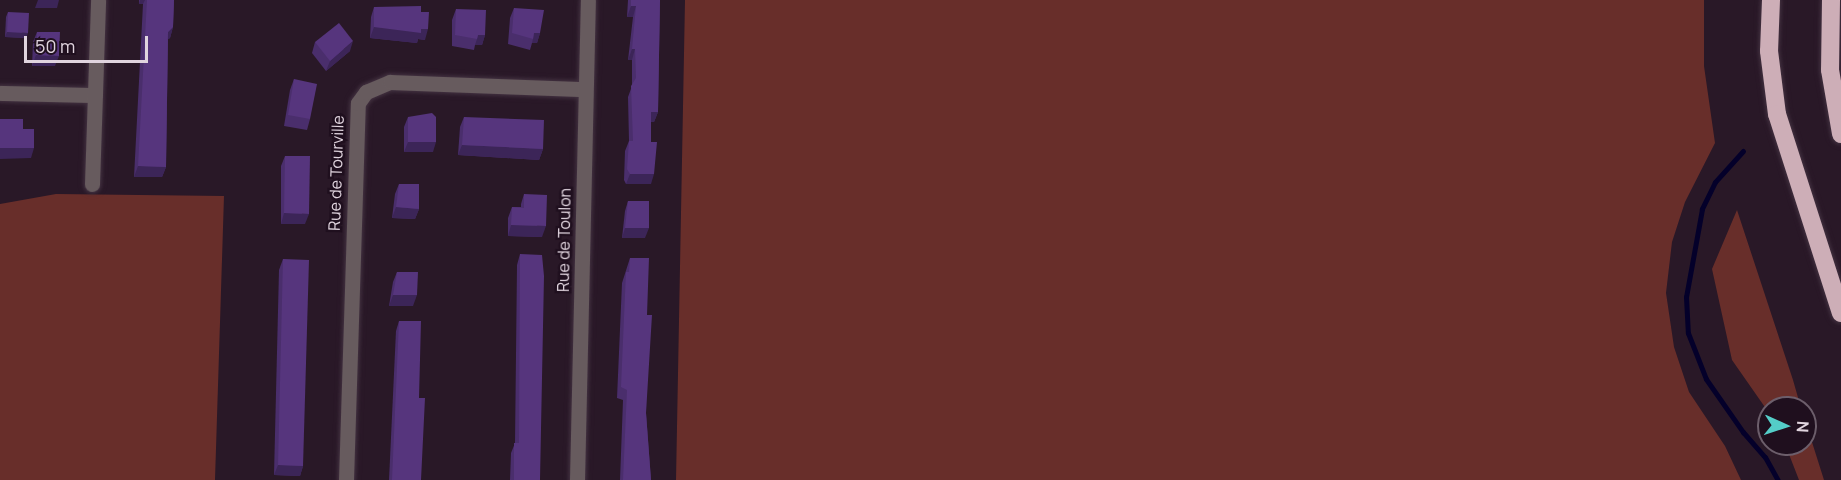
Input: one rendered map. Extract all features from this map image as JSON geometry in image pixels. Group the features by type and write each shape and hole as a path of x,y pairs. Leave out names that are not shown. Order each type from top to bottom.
{"highway":[{"path":"1771,0 1769,51 1777,114 1841,313"},
{"path":"1831,0 1830,70 1841,134"}],"street":[{"path":"92,184 98,0"},
{"name":"Rue de Toulon","path":"577,480 588,0"},
{"name":"Rue de Tourville","path":"346,480 358,103 366,92 390,82 585,89"},
{"path":"0,93 95,95"}],"shaded area":[{"path":"685,0 1704,0 1704,66 1715,143 1685,202 1672,242 1666,293 1674,347 1689,392 1725,446 1741,480 676,480"},
{"path":"56,194 224,196 215,480 0,480 0,204"},
{"path":"1737,210 1798,396 1757,396 1732,360 1712,269"},
{"path":"1790,456 1816,456 1824,480 1799,480"}],"building":[{"path":"147,0 174,0 173,27 168,32 166,167 138,166"},
{"path":"631,0 660,0 658,112 651,112 651,142 657,142 654,174 630,174 627,169 629,141 633,141 631,86 636,78 635,49 632,49 636,6 631,6"},
{"path":"421,6 421,12 429,12 428,29 421,29 421,33 374,27 374,7"},
{"path":"514,8 544,10 540,33 534,33 533,39 512,33"},
{"path":"456,9 486,10 485,35 478,35 477,39 455,35"},
{"path":"8,12 29,13 28,33 7,32"},
{"path":"339,23 353,41 330,61 315,42"},
{"path":"37,32 60,32 59,56 36,55"},
{"path":"294,79 317,84 310,119 288,115"},
{"path":"432,113 436,117 436,142 408,142 408,117"},
{"path":"464,117 544,120 543,149 462,145"},
{"path":"0,119 23,119 23,129 34,129 34,148 0,148"},
{"path":"285,156 310,156 309,214 284,213"},
{"path":"399,184 419,184 419,209 396,207"},
{"path":"524,194 547,195 546,226 511,225 512,207 524,208"},
{"path":"628,201 649,201 649,228 625,228"},
{"path":"520,254 542,255 544,276 540,480 514,480 514,443 519,443"},
{"path":"630,258 649,258 647,315 652,315 646,413 651,480 623,480 627,390 621,387 626,272 629,272"},
{"path":"283,259 309,260 303,466 278,465"},
{"path":"397,272 418,272 417,295 393,295"},
{"path":"399,321 421,321 419,398 425,398 421,480 392,480"}],"waterway":[{"path":"1743,151 1715,182 1702,209 1686,297 1688,333 1706,379 1743,432 1765,457 1778,480"}]}
